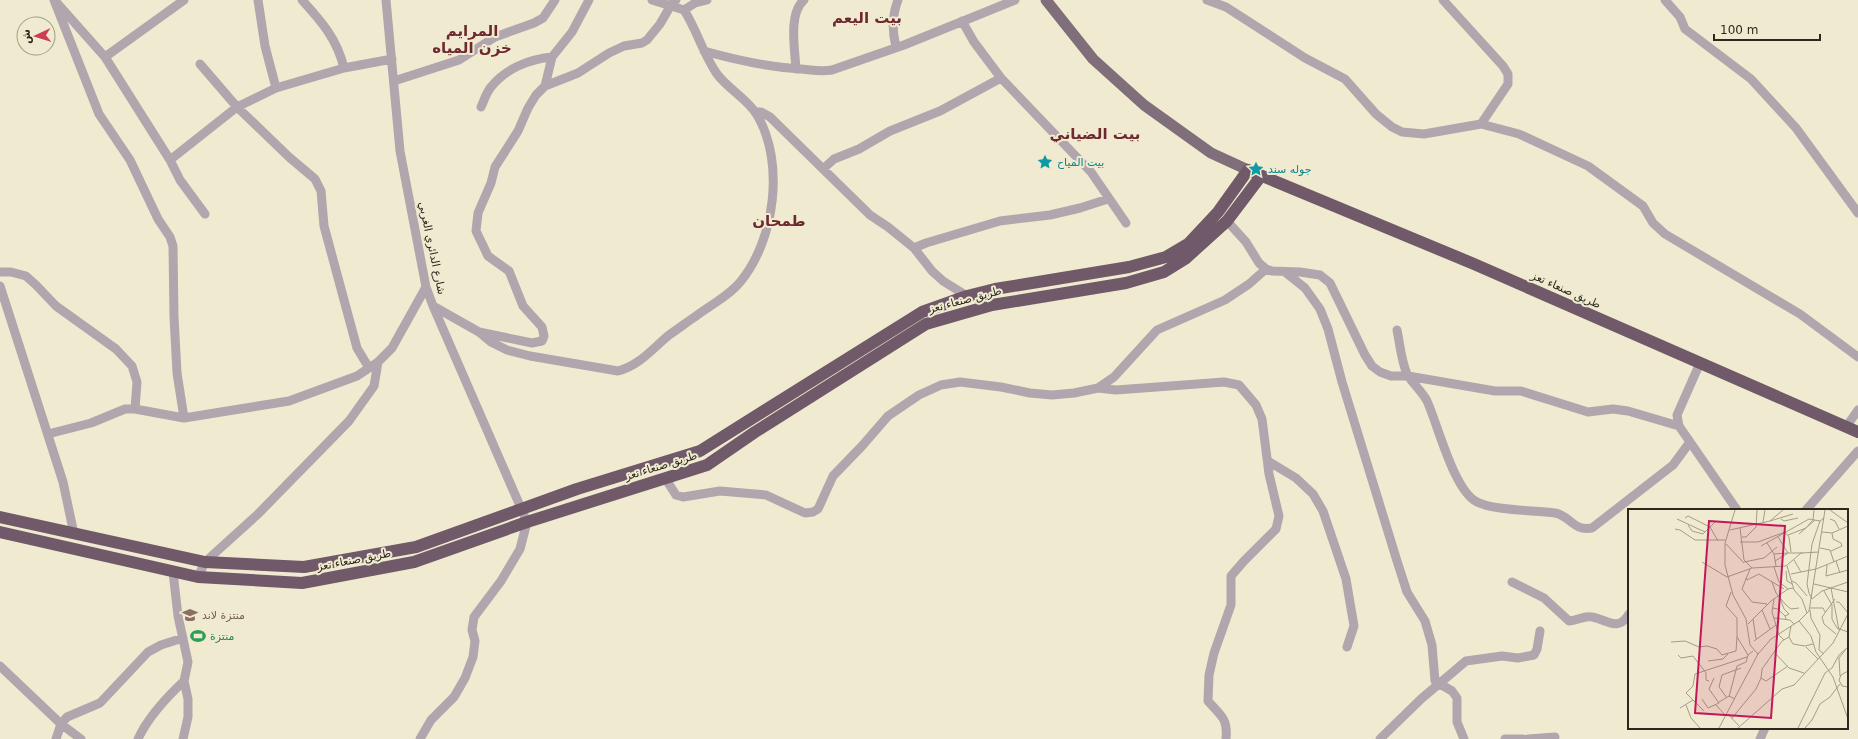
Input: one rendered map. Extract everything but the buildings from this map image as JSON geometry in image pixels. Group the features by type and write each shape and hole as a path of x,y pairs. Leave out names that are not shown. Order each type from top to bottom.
{"highway":[{"name":"طريق صنعاء تعز","path":"0,517 205,562 304,568 416,547 577,489 700,452 922,312 967,296 995,289 1128,267 1166,257 1188,244 1213,218 1248,170 1474,264 1858,432"},
{"name":"طريق صنعاء تعز","path":"0,532 198,577 302,583 414,562 527,522 707,465 755,432 926,324 992,305 1126,283 1164,272 1186,260 1227,221 1261,176"},
{"path":"967,296 971,310"},
{"path":"70,549 74,534"}],"main road":[{"path":"1046,0 1094,59 1144,105 1211,153 1248,170"}],"street":[{"path":"54,0 105,57 170,160 180,180 205,214"},
{"path":"54,0 99,114 130,160 158,219 170,237 173,246 175,338 184,418"},
{"path":"105,57 184,0"},
{"path":"258,0 265,46 276,88"},
{"path":"302,0 326,27 340,51 344,68"},
{"name":"شارع الدائري الغربي","path":"386,0 400,151 426,287 432,306 527,522"},
{"path":"394,81 459,60 495,37 534,23 543,18 555,0"},
{"path":"545,86 552,57 572,32 589,0"},
{"path":"432,306 479,332 491,342 507,350 530,356 618,371 630,368 669,336 730,292 742,280 754,262 762,244 771,207 773,157 766,133 756,112 728,86 717,73 704,51 684,10 673,3 652,0"},
{"path":"684,10 695,3 707,0"},
{"path":"796,69 794,23 798,6 804,0"},
{"path":"896,47 893,23 895,8 898,0"},
{"path":"704,51 738,61 821,72 832,70 896,47 1015,0"},
{"path":"1207,0 1228,3 1305,58 1345,79 1376,114 1392,127 1402,132 1424,134 1481,124 1519,134 1588,166 1643,206 1653,222 1665,234 1800,314 1858,357"},
{"path":"1443,0 1503,66 1508,74 1508,84 1481,124"},
{"path":"1665,0 1680,16 1684,29 1750,80 1796,128 1858,213"},
{"path":"479,332 532,343 542,341 544,336 542,327 529,313 520,300 509,271 488,256 478,238 476,222 497,162 512,141 536,95 545,86 573,75 609,53 624,46 642,43 647,40 660,24 673,3"},
{"path":"962,21 974,42 1001,78 1091,172 1108,199 1126,223"},
{"path":"481,107 491,86 510,70 533,60 552,57"},
{"path":"170,160 237,107 276,88 344,68 392,59"},
{"path":"200,64 237,107 289,157 315,179 321,191 324,226 357,348 369,368"},
{"path":"823,168 834,159 859,149 890,131 940,111 1001,78"},
{"path":"756,112 761,112 770,117 870,215 888,227 914,248 932,271 943,281 967,296"},
{"path":"914,248 1000,221 1050,215 1080,208 1108,199"},
{"path":"1227,221 1246,242 1259,263 1266,269 1320,275 1330,283 1372,366 1380,372 1391,376 1408,376 1496,391 1521,391 1588,412 1613,409 1628,411 1679,426"},
{"path":"1098,388 1114,377 1157,330 1226,300 1249,284 1266,269"},
{"path":"0,272 11,272 26,276 56,306 116,349 132,366 137,382 135,409"},
{"path":"1285,272 1305,288 1320,309 1328,329 1346,397 1407,592 1425,621 1432,645 1435,681 1452,692 1457,698 1457,722 1464,739"},
{"path":"0,286 63,482 74,534"},
{"path":"48,434 91,423 125,409 135,409 184,418 290,401 357,376 378,362 392,348 426,287"},
{"path":"1397,330 1402,360 1408,376 1418,387 1427,401 1453,470 1466,493 1476,502 1492,507 1561,514 1575,526 1583,530 1592,528 1673,465 1690,442"},
{"path":"198,577 205,562 258,514 349,421 374,386 378,362"},
{"path":"1700,363 1677,415 1679,426 1736,509"},
{"path":"665,478 676,495 683,497 720,491 741,492 766,495 805,513 813,512 818,509 833,476 888,416 919,395 941,386 960,382 1052,395 1074,393 1098,388 1116,390 1224,382 1239,385 1256,405 1262,419 1268,461 1279,516 1276,529 1231,576 1231,605 1214,653 1209,675 1208,701 1225,721 1227,726 1226,739"},
{"path":"1846,427 1858,410"},
{"path":"1807,509 1858,451"},
{"path":"1268,461 1296,478 1313,494 1323,511 1346,579 1354,626 1347,647"},
{"path":"420,739 431,720 454,697 465,678 473,657 475,641 472,630 474,617 501,581 520,549 527,522"},
{"path":"173,572 182,638 188,662 184,681 188,699 188,718 183,739"},
{"path":"1512,582 1544,598 1569,621 1591,616 1614,624 1626,620 1628,616"},
{"path":"1380,739 1421,699 1466,661 1502,656 1518,658 1534,655 1537,649 1540,631"},
{"path":"56,739 61,724 67,717 100,703 148,652 161,645 182,638"},
{"path":"0,666 61,724 81,739"},
{"path":"138,739 142,730 165,700 184,681"},
{"path":"1760,739 1765,729"},
{"path":"1528,739 1555,737"},
{"path":"1505,739 1523,739"}],"place":[{"name":"بيت المياح","path":"1045,162"},
{"name":"جوله سند","path":"1256,169"},
{"name":"منتزة لاند","path":"190,615"},
{"name":"منتزة","path":"198,636"}],"district":[{"name":"بيت اليعم","path":"867,18"},
{"name":"المرايم خزن المياه","path":"472,40"},
{"name":"بيت الضياني","path":"1095,134"},
{"name":"طمحان","path":"779,221"}]}
